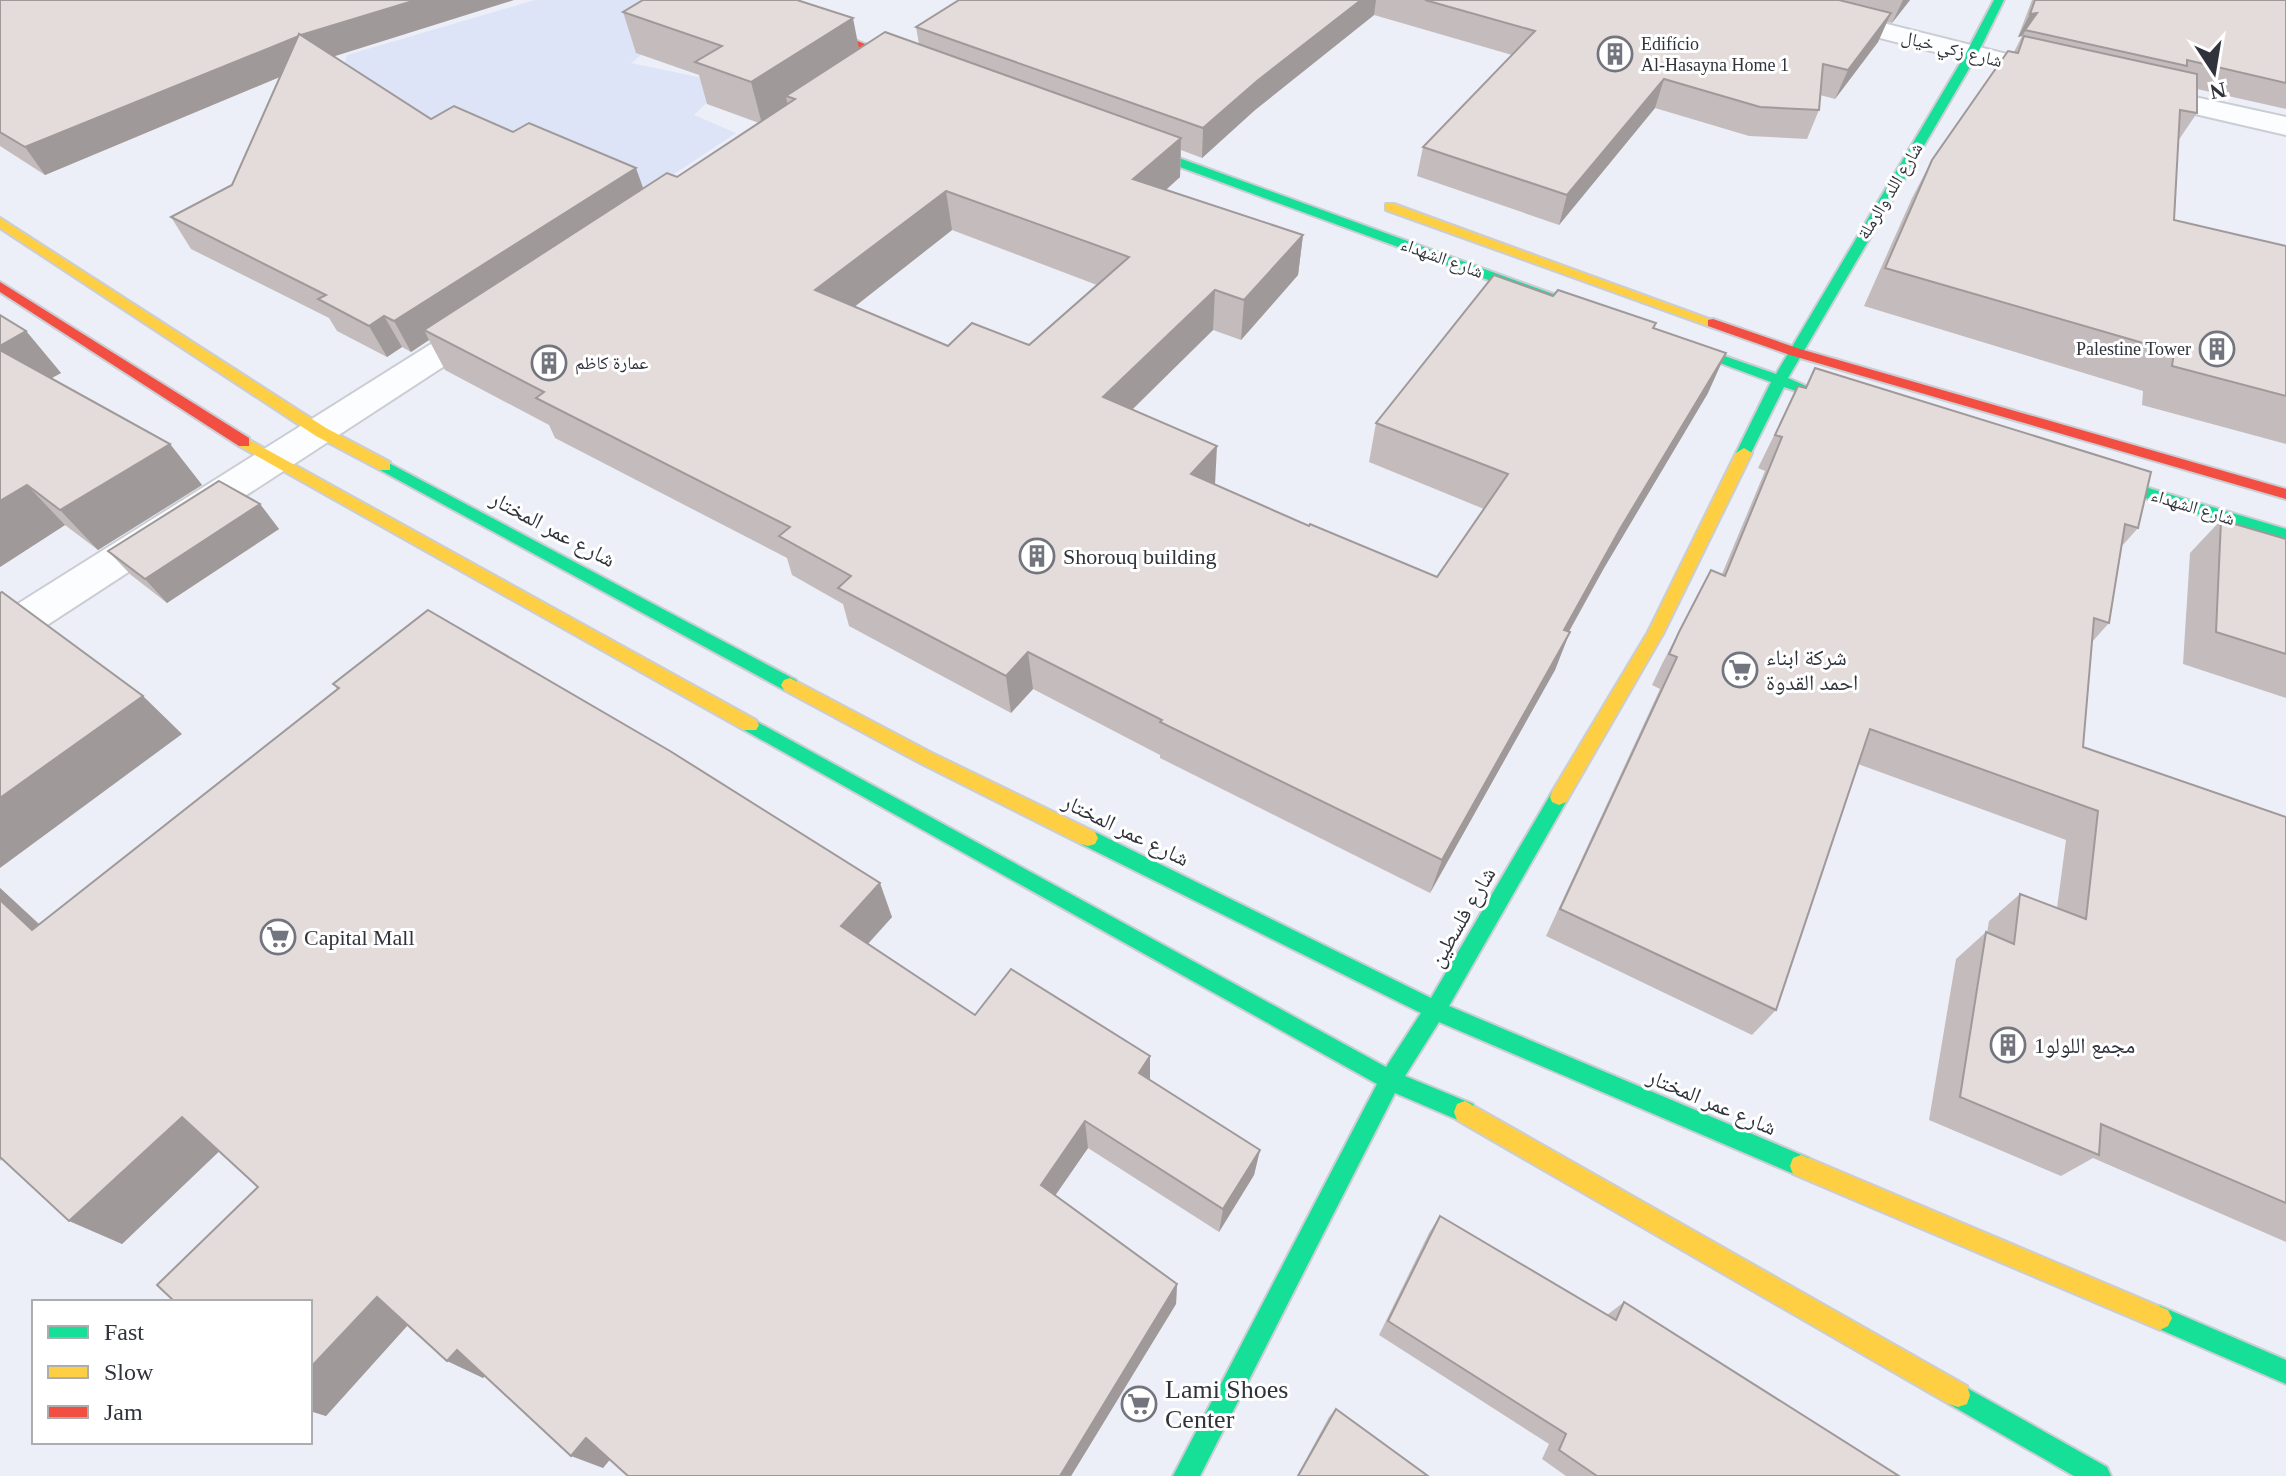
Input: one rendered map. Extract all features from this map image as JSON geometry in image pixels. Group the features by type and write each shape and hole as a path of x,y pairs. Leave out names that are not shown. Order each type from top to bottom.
{"main road":[{"path":"743,0 936,74"},
{"name":"شارع اللد والرملة","path":"1779,381 1971,55 1999,0"},
{"name":"شارع الشهداء","path":"1113,139 1572,306"},
{"name":"شارع الشهداء","path":"1376,202 1795,352 2286,494"},
{"name":"شارع عمر المختار","path":"0,222 321,432 926,758 1435,1010 2286,1372"},
{"path":"0,286 274,462 1390,1080 1477,1119 2098,1476"},
{"path":"1646,333 1824,395"},
{"name":"شارع فلسطين","path":"1186,1476 1390,1080 1435,1010 1655,634 1779,381"},
{"name":"شارع الشهداء","path":"2077,472 2286,535"}],"street":[{"name":"شارع زكي خيال","path":"1760,0 2076,79"},
{"path":"865,75 920,37"},
{"path":"2121,89 2286,126"},
{"path":"0,635 507,310"}],"shaded area":[{"path":"535,0 657,0 693,14 631,63 727,83 694,115 736,133 641,196 373,108 340,80 347,55"}],"building":[{"path":"0,0 416,0 299,34 25,147 0,132"},
{"path":"643,0 797,0 853,18 751,82 695,62 722,46 623,12"},
{"path":"959,0 1361,0 1257,81 1203,128 916,27"},
{"path":"1425,0 1839,0 1891,13 1848,70 1823,64 1819,110 1760,107 1664,79 1567,195 1423,147 1535,31"},
{"path":"2035,0 2286,0 2286,83 2187,60 2187,66 2025,30 2037,13 2030,14"},
{"path":"885,32 1181,138 1133,179 1303,235 1244,300 1215,290 1103,397 1217,446 1191,474 1437,577 1508,474 1376,423 1494,275 1553,296 1558,290 1656,323 1653,328 1726,353 1620,529 1564,630 1570,632 1442,860 1160,722 1162,720 1028,652 1006,676 838,588 851,576 779,536 790,527 536,398 544,392 424,330 667,173 677,177 795,99 786,96","holes":["946,191 1129,257 1029,345 972,323 948,346 815,290"]},
{"path":"299,34 431,119 454,106 513,132 529,123 636,168 394,321 384,316 369,326 318,299 326,295 171,217 232,185"},
{"path":"2024,36 2197,74 2197,113 2180,110 2174,220 2286,246 2286,396 2172,366 2174,352 1885,268 1932,160 2008,51 2018,53"},
{"path":"0,315 26,331 0,346"},
{"path":"0,350 170,444 60,510 27,485 0,501"},
{"path":"1815,368 2151,472 2138,528 2125,524 2109,623 2094,618 2083,747 2286,817 2286,1203 2101,1124 2099,1155 1960,1097 1986,932 2014,944 2020,894 2086,919 2098,811 1870,729 1776,1010 1560,909 1677,657 1669,654 1679,632 1711,570 1725,576 1782,437 1775,435 1798,386 1806,388"},
{"path":"219,481 260,504 145,579 108,551"},
{"path":"2221,520 2286,539 2286,654 2216,632"},
{"path":"0,593 143,696 0,798"},
{"path":"428,610 670,751 880,883 841,926 975,1015 1011,969 1150,1056 1139,1073 1260,1150 1223,1209 1085,1121 1041,1185 1177,1284 1060,1476 628,1476 586,1438 571,1456 457,1350 447,1361 377,1297 312,1366 312,1300 173,1300 157,1285 258,1187 182,1117 69,1221 0,1157 0,900 32,930 339,688 333,684"},
{"path":"1440,1216 1616,1320 1624,1302 1899,1476 1597,1476 1559,1450 1566,1434 1388,1321"},
{"path":"1336,1409 1428,1476 1298,1476"}],"traffic: fast":[{"path":"1744,453 1779,381 1971,55 1999,0"},
{"path":"1124,142 1548,297"},
{"path":"1665,340 1808,390"},
{"path":"385,466 790,685"},
{"path":"2088,475 2286,535"},
{"path":"750,725 1390,1080 1465,1112"},
{"path":"1186,1476 1390,1080 1435,1010 1559,797"},
{"path":"1088,838 1435,1010 1801,1166"},
{"path":"2160,1318 2286,1372"},
{"path":"1958,1395 2098,1476"}],"traffic: slow":[{"path":"1390,207 1713,323"},
{"path":"0,222 321,432 385,466"},
{"path":"244,442 750,725"},
{"path":"1559,797 1655,634 1744,453"},
{"path":"790,685 926,758 1088,838"},
{"path":"1465,1112 1958,1395"},
{"path":"1801,1166 2160,1318"}],"traffic: jam":[{"path":"743,0 920,68"},
{"path":"0,286 244,442"},
{"path":"1713,323 1795,352 2286,494"}],"place":[{"name":"Edifício Al-Hasayna Home 1","path":"1615,54"},
{"name":"Palestine Tower","path":"2217,349"},
{"name":"عمارة كاظم","path":"549,363"},
{"name":"Shorouq building","path":"1037,556"},
{"name":"شركة ابناء احمد القدوة","path":"1740,670"},
{"name":"Capital Mall","path":"278,937"},
{"name":"مجمع اللولو1","path":"2008,1045"},
{"name":"Lami Shoes Center","path":"1139,1404"}]}
